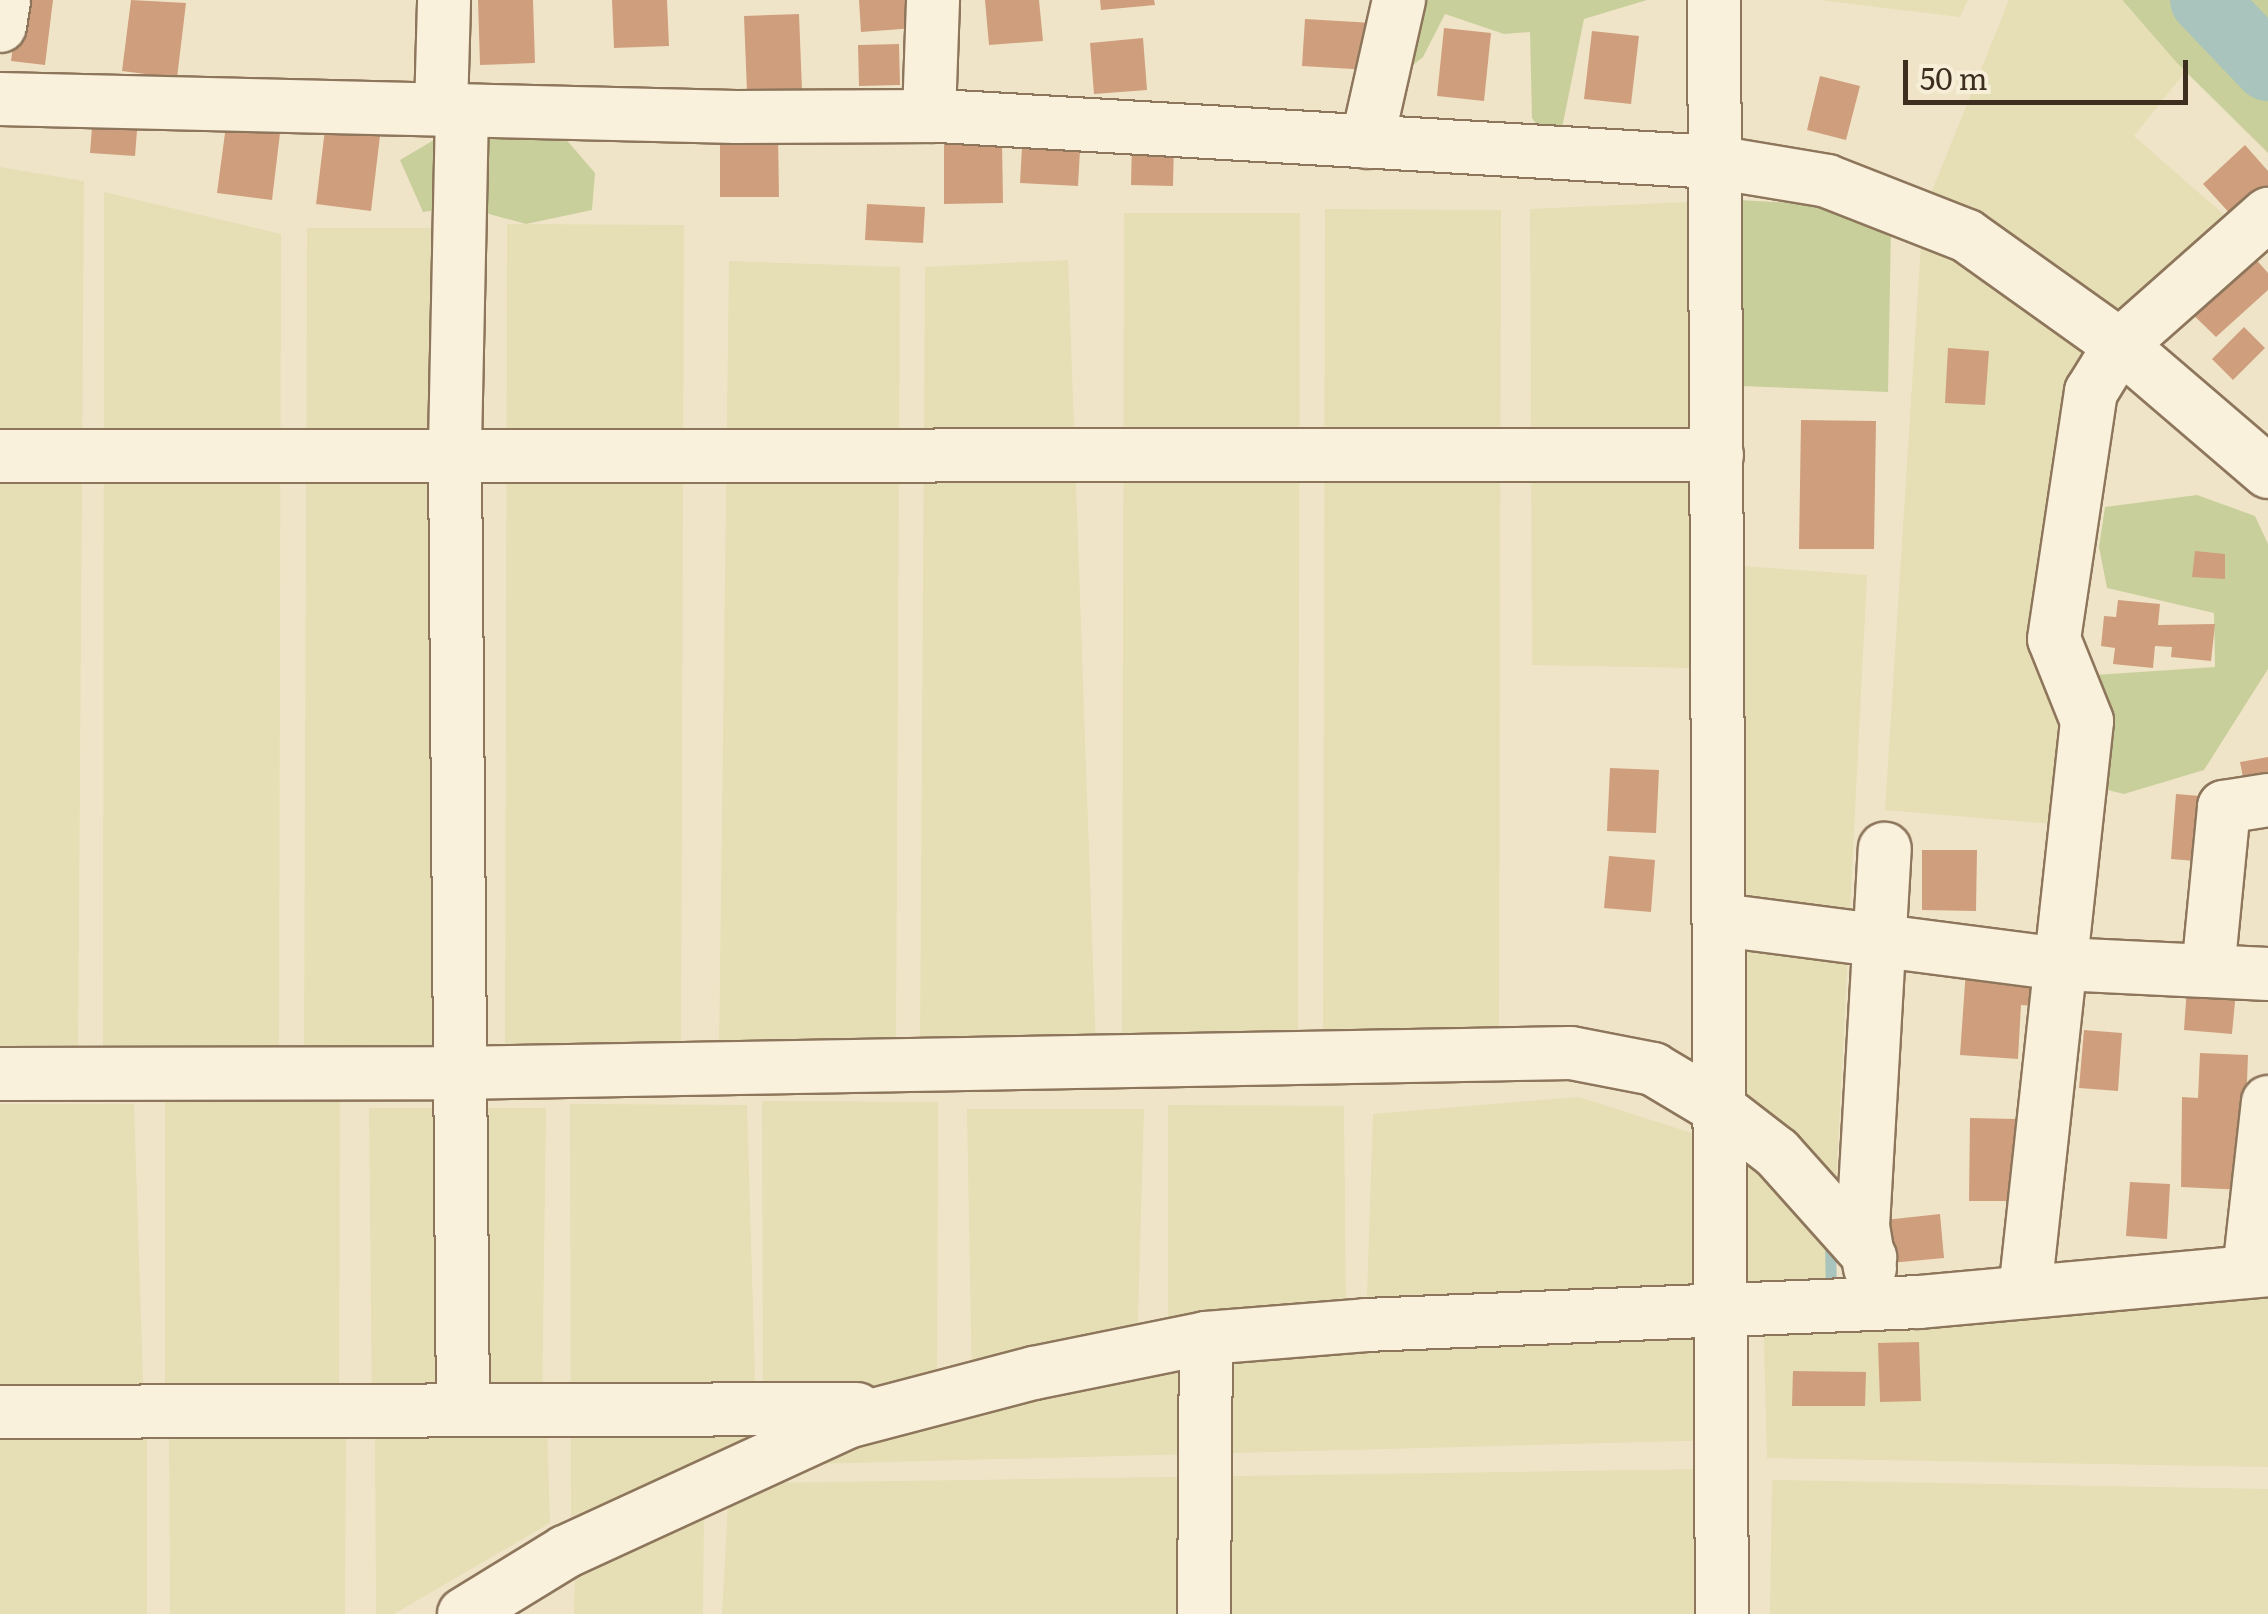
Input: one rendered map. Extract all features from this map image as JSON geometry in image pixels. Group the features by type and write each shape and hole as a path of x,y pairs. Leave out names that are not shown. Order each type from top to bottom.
{"street":[{"path":"0,26 4,0"},
{"path":"444,0 451,111 463,1410"},
{"path":"930,116 933,0"},
{"path":"1367,142 1398,0"},
{"path":"1714,0 1722,1614"},
{"path":"0,100 451,111 930,116 1714,162 1827,182 1923,214 1967,236 2120,345 2267,487"},
{"path":"2025,1292 2087,721 2054,639 2092,392 2120,345 2268,214"},
{"path":"0,456 1717,455"},
{"path":"2208,971 2224,807 2268,800"},
{"path":"1869,1280 1864,1226 1885,849"},
{"path":"1721,920 2062,964 2268,974"},
{"path":"0,1074 460,1073 1571,1053 1652,1070 1720,1109 1777,1153 1869,1280"},
{"path":"464,1614 565,1552 847,1422 1206,1338 1720,1310 1869,1280 2025,1292 2258,1271 2268,1102"},
{"path":"1204,1614 1206,1338"},
{"path":"0,1412 898,1408"}],"shaded area":[{"path":"1819,0 1968,0 1960,17"},
{"path":"2009,0 2121,0 2185,72 2134,136 2246,234 2110,338 2054,639 2076,826 1885,810 1923,213"},
{"path":"0,167 84,181 78,1067 0,1067"},
{"path":"104,192 281,234 279,1064 103,1063"},
{"path":"1688,202 1690,668 1532,665 1530,209"},
{"path":"1325,209 1501,210 1499,1039 1323,1038"},
{"path":"1124,213 1300,213 1298,1043 1122,1042"},
{"path":"507,224 684,225 681,1053 505,1053"},
{"path":"307,228 483,228 480,1057 304,1057"},
{"path":"1068,260 1096,1048 920,1048 925,267"},
{"path":"729,261 900,267 896,1052 719,1052"},
{"path":"1742,566 1867,575 1831,1283 1366,1325 1373,1114 1579,1097 1720,1142"},
{"path":"165,1100 340,1100 339,1413 165,1414"},
{"path":"762,1101 938,1102 937,1401 1168,1347 1168,1105 1344,1106 1346,1326 1721,1326 1721,1440 814,1464 763,1415"},
{"path":"0,1104 134,1104 144,1412 0,1413"},
{"path":"570,1104 747,1105 756,1412 789,1433 571,1517"},
{"path":"369,1108 546,1108 542,1413 372,1414"},
{"path":"967,1109 1144,1109 1137,1353 972,1389"},
{"path":"2268,1298 2268,1467 1767,1458 1763,1309"},
{"path":"0,1422 147,1422 147,1614 0,1614"},
{"path":"169,1427 346,1428 345,1614 170,1614"},
{"path":"547,1427 550,1523 394,1614 376,1614 375,1435"},
{"path":"1707,1469 1708,1614 722,1614 728,1505 760,1483"},
{"path":"1772,1480 2268,1489 2268,1614 1770,1614"},
{"path":"704,1510 703,1614 574,1614 575,1574"}],"green space":[{"path":"1411,0 1647,0 1584,19 1557,153 1532,118 1530,32 1504,34 1445,14 1423,57 1392,82"},
{"path":"2122,0 2268,0 2268,153 2177,63"},
{"path":"483,111 558,130 595,173 592,210 526,224 460,206 423,212 400,160"},
{"path":"1738,200 1815,204 1891,227 1888,392 1741,386"},
{"path":"2197,495 2255,516 2268,544 2268,669 2204,770 2124,794 2095,787 2095,675 2215,667 2214,613 2107,588 2099,547 2105,507"}],"building":[{"path":"19,0 53,0 45,65 11,61"},
{"path":"131,0 186,3 177,78 122,71"},
{"path":"478,0 533,0 535,63 480,65"},
{"path":"612,0 667,0 669,46 614,48"},
{"path":"859,0 913,0 915,28 861,32"},
{"path":"985,0 1039,0 1043,41 989,45"},
{"path":"1100,0 1154,0 1155,5 1101,10"},
{"path":"799,14 802,90 747,92 744,16"},
{"path":"1305,19 1373,23 1370,70 1302,66"},
{"path":"1444,28 1491,33 1484,101 1437,96"},
{"path":"1592,31 1639,36 1631,104 1584,99"},
{"path":"1143,38 1147,90 1094,94 1090,43"},
{"path":"899,44 900,85 859,86 858,45"},
{"path":"1820,76 1860,86 1846,140 1807,130"},
{"path":"93,114 138,118 135,156 90,153"},
{"path":"227,118 281,125 272,200 217,193"},
{"path":"325,129 380,136 371,211 316,204"},
{"path":"778,134 779,197 720,197 720,135"},
{"path":"944,141 1002,141 1003,203 944,204"},
{"path":"1132,141 1174,142 1173,186 1131,185"},
{"path":"2245,145 2268,171 2268,187 2233,217 2203,184"},
{"path":"1022,147 1080,150 1078,186 1020,183"},
{"path":"867,204 925,207 923,243 865,240"},
{"path":"2246,248 2268,273 2268,290 2216,337 2181,303"},
{"path":"2244,327 2265,348 2233,380 2212,359"},
{"path":"1948,348 1989,351 1985,405 1945,403"},
{"path":"1801,420 1876,421 1874,549 1799,549"},
{"path":"2195,551 2225,554 2225,579 2192,577"},
{"path":"2118,600 2160,604 2158,625 2215,624 2211,661 2171,657 2172,647 2155,646 2153,668 2113,664 2115,648 2101,646 2104,616 2116,617"},
{"path":"2268,757 2268,793 2247,797 2240,762"},
{"path":"1610,768 1659,770 1656,833 1607,831"},
{"path":"2176,794 2213,797 2207,862 2171,859"},
{"path":"1922,850 1977,850 1976,911 1922,910"},
{"path":"1609,856 1655,860 1651,912 1604,908"},
{"path":"1966,969 2035,973 2033,1006 2021,1005 2018,1059 1960,1055"},
{"path":"2187,987 2236,991 2232,1034 2184,1030"},
{"path":"2084,1030 2122,1033 2118,1091 2079,1088"},
{"path":"2200,1053 2248,1055 2243,1190 2181,1187 2182,1097 2198,1098"},
{"path":"1970,1118 2016,1119 2014,1201 1969,1201"},
{"path":"2130,1182 2170,1184 2167,1239 2126,1236"},
{"path":"1940,1214 1944,1258 1890,1263 1885,1220"},
{"path":"1919,1342 1921,1401 1880,1402 1878,1343"},
{"path":"1793,1371 1866,1372 1865,1406 1792,1406"}],"waterway":[{"path":"2204,0 2268,67"},
{"path":"1830,1238 1831,1295"}]}
